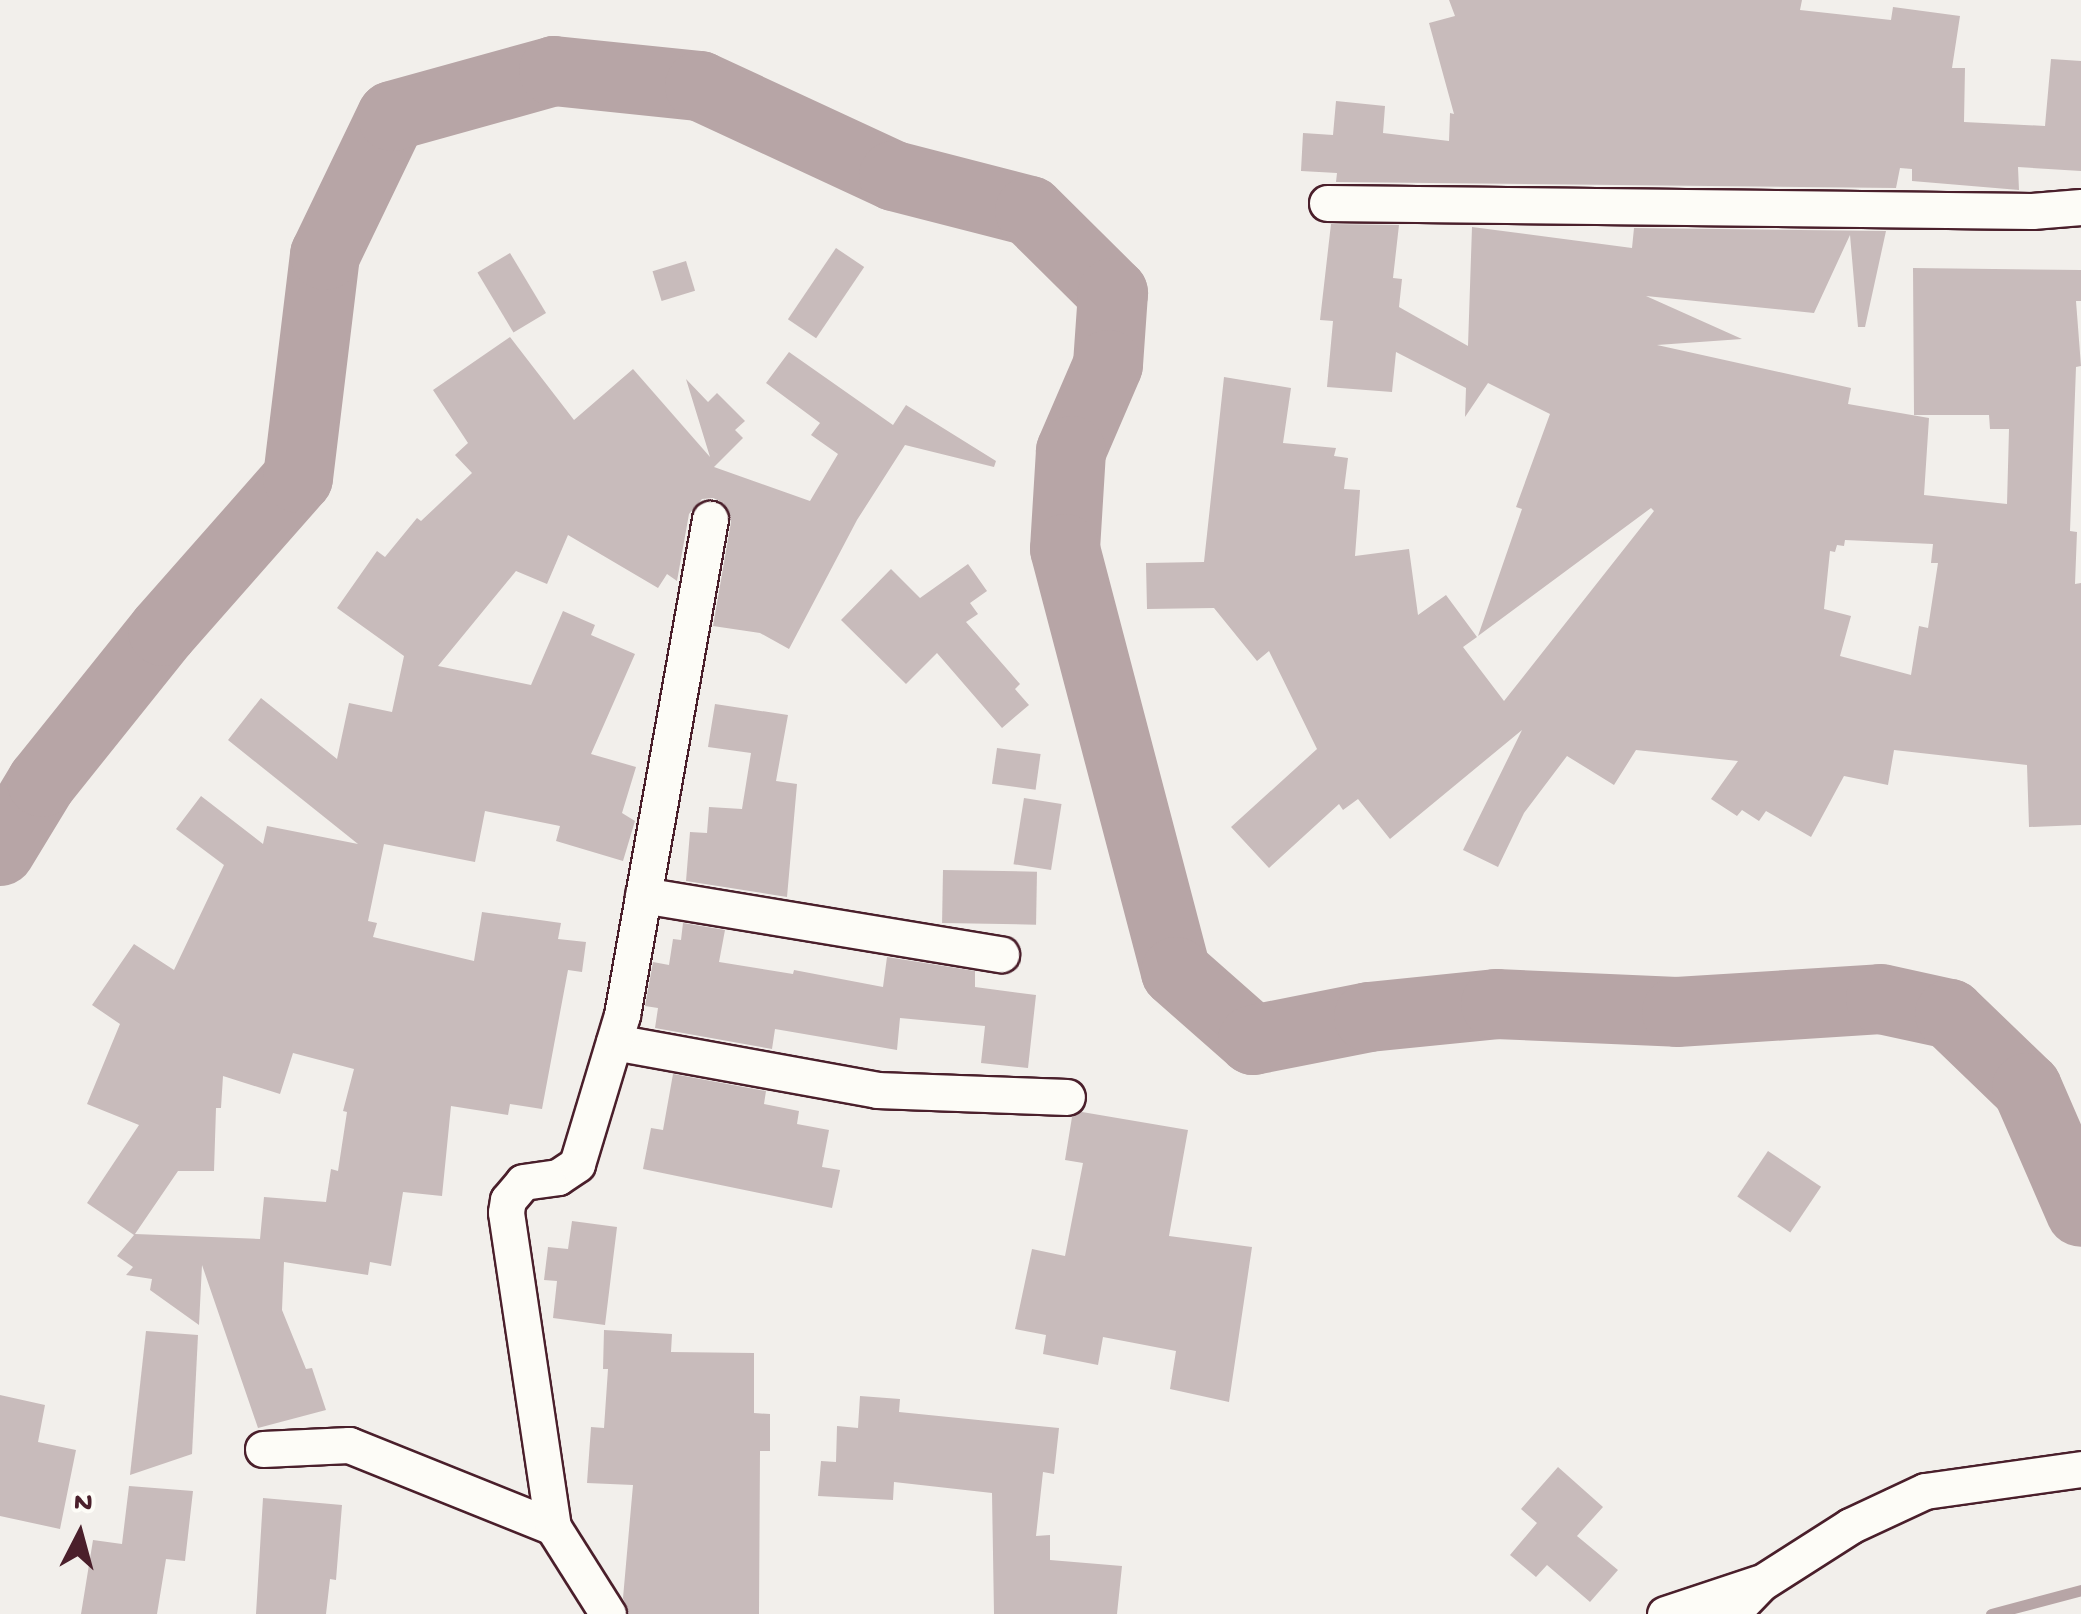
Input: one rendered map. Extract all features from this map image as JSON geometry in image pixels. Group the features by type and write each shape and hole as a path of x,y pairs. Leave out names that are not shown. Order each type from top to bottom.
{"street":[{"path":"1327,203 2032,211 2081,207"},
{"path":"608,1614 554,1527 506,1212 508,1200 523,1182 558,1177 577,1164 614,1042 710,519"},
{"path":"643,895 1001,954"},
{"path":"614,1042 877,1090 1066,1097"},
{"path":"264,1449 349,1444 554,1527"},
{"path":"1665,1614 1761,1582 1850,1526 1925,1492 2081,1469"},
{"path":"1731,1614 1761,1582"}],"building":[{"path":"1449,0 1802,0 1800,10 1891,20 1893,7 1960,16 1952,68 1965,68 1964,122 2045,126 2051,59 2081,61 2081,171 2018,167 2019,190 1912,181 1912,169 1900,168 1896,188 1336,182 1337,173 1301,171 1303,133 1333,135 1336,101 1385,106 1383,133 1449,141 1450,113 1454,114 1429,23 1455,16"},
{"path":"1331,224 1399,225 1393,278 1402,279 1399,307 1468,346 1472,227 1632,248 1634,228 1886,231 1865,327 1858,327 1850,235 1814,313 1646,296 1742,339 1657,345 1851,388 1848,404 1929,418 1924,495 2007,504 2009,429 1990,429 1989,415 1914,415 1913,268 2081,270 2081,301 2076,301 2081,366 2076,367 2070,531 2077,532 2075,584 2081,583 2081,825 2029,827 2027,765 1894,750 1888,785 1844,776 1811,837 1766,811 1759,821 1742,810 1737,816 1711,799 1738,761 1636,750 1614,785 1567,756 1524,813 1498,867 1463,850 1522,730 1390,839 1358,799 1343,810 1339,804 1269,868 1231,827 1317,749 1269,651 1257,661 1214,608 1147,609 1146,563 1204,562 1224,377 1291,388 1283,443 1336,448 1334,456 1348,458 1344,489 1360,490 1355,556 1409,549 1418,615 1446,595 1477,637 1463,647 1504,701 1654,511 1651,508 1478,636 1522,509 1516,507 1550,414 1488,383 1465,417 1466,388 1396,352 1392,392 1327,387 1333,321 1320,320","holes":["1845,540 1933,544 1931,563 1938,563 1928,628 1919,626 1911,675 1840,656 1851,616 1824,609 1830,551 1835,552 1837,545 1844,546"]},
{"path":"836,248 864,267 816,338 788,319"},
{"path":"510,253 546,313 513,333 477,273"},
{"path":"686,261 695,291 662,301 653,271"},
{"path":"510,337 574,420 633,369 710,457 686,379 708,402 717,393 745,421 735,430 743,438 714,467 810,501 838,454 811,435 820,423 766,383 789,352 893,425 906,405 996,461 994,467 905,445 857,520 789,649 760,633 713,626 731,522 724,503 713,498 702,499 689,514 677,581 667,574 658,588 568,535 547,584 516,571 438,666 531,685 563,611 595,625 591,635 635,654 591,754 636,767 622,813 635,821 623,861 556,841 560,826 485,811 475,862 384,844 368,921 377,923 373,937 474,961 482,912 561,923 558,939 586,942 582,972 568,970 542,1109 510,1104 508,1115 451,1106 442,1196 403,1192 391,1266 370,1262 368,1275 284,1262 282,1310 306,1369 312,1368 326,1410 258,1428 202,1265 199,1325 150,1290 152,1279 126,1275 133,1267 117,1256 134,1235 87,1203 139,1125 87,1104 120,1024 92,1005 134,944 174,970 224,865 176,829 201,796 263,844 267,826 358,844 228,740 261,698 337,759 349,703 392,712 404,656 337,608 377,551 385,557 417,518 421,521 472,473 455,455 468,443 433,390","holes":["293,1053 354,1069 343,1111 347,1112 338,1171 331,1169 326,1202 264,1197 260,1239 135,1234 178,1171 214,1171 216,1108 221,1108 223,1076 280,1094"]},
{"path":"968,564 987,591 970,603 978,614 966,622 1020,684 1015,689 1029,705 1002,728 937,653 906,684 841,620 891,569 920,598"},
{"path":"715,704 788,715 776,781 797,784 787,897 686,881 690,832 707,833 709,807 742,809 751,753 708,747"},
{"path":"997,748 1041,754 1036,790 992,784"},
{"path":"1024,798 1062,804 1051,870 1014,864"},
{"path":"943,870 1037,872 1036,925 942,923"},
{"path":"683,923 725,930 719,962 793,974 794,970 883,987 887,957 975,971 975,987 1036,995 1028,1068 981,1063 985,1026 900,1018 897,1050 775,1029 772,1049 655,1028 658,1008 645,1006 653,962 669,965 673,939 681,940"},
{"path":"673,1074 766,1091 764,1104 799,1111 797,1124 829,1130 822,1167 840,1170 832,1208 643,1169 651,1128 663,1130"},
{"path":"1082,1112 1188,1130 1169,1236 1252,1247 1229,1402 1170,1389 1176,1351 1103,1337 1098,1365 1043,1354 1046,1335 1015,1329 1032,1249 1065,1256 1083,1163 1065,1160 1072,1117"},
{"path":"1768,1151 1821,1187 1790,1232 1737,1197"},
{"path":"572,1221 617,1227 605,1325 553,1318 557,1281 544,1280 548,1247 568,1249"},
{"path":"604,1330 672,1334 671,1352 754,1353 754,1413 770,1414 770,1451 760,1451 759,1614 629,1614 623,1598 633,1485 587,1483 591,1427 604,1428 608,1369 603,1369"},
{"path":"146,1331 198,1335 192,1454 130,1475"},
{"path":"0,1395 45,1405 38,1442 76,1450 60,1529 0,1516"},
{"path":"860,1396 900,1399 899,1412 1059,1428 1054,1474 1043,1472 1036,1536 1050,1535 1050,1560 1122,1566 1117,1614 994,1614 992,1493 894,1482 893,1500 818,1496 821,1461 836,1462 837,1426 858,1428"},
{"path":"1558,1467 1603,1507 1577,1536 1618,1570 1590,1602 1547,1565 1536,1577 1510,1555 1537,1523 1521,1509"},
{"path":"129,1486 193,1491 185,1561 166,1559 157,1614 81,1614 93,1540 122,1544"},
{"path":"263,1498 342,1505 336,1580 330,1579 326,1614 256,1614"}],"waterway":[{"path":"0,851 42,782 163,631 298,478 325,255 392,116 554,71 700,86 894,176 1030,211 1113,293 1108,365 1071,451 1065,549 1176,972 1253,1040 1369,1017 1496,1004 1677,1012 1881,999 1950,1014 2027,1088 2081,1212"},
{"path":"1991,1614 2081,1590"}]}
